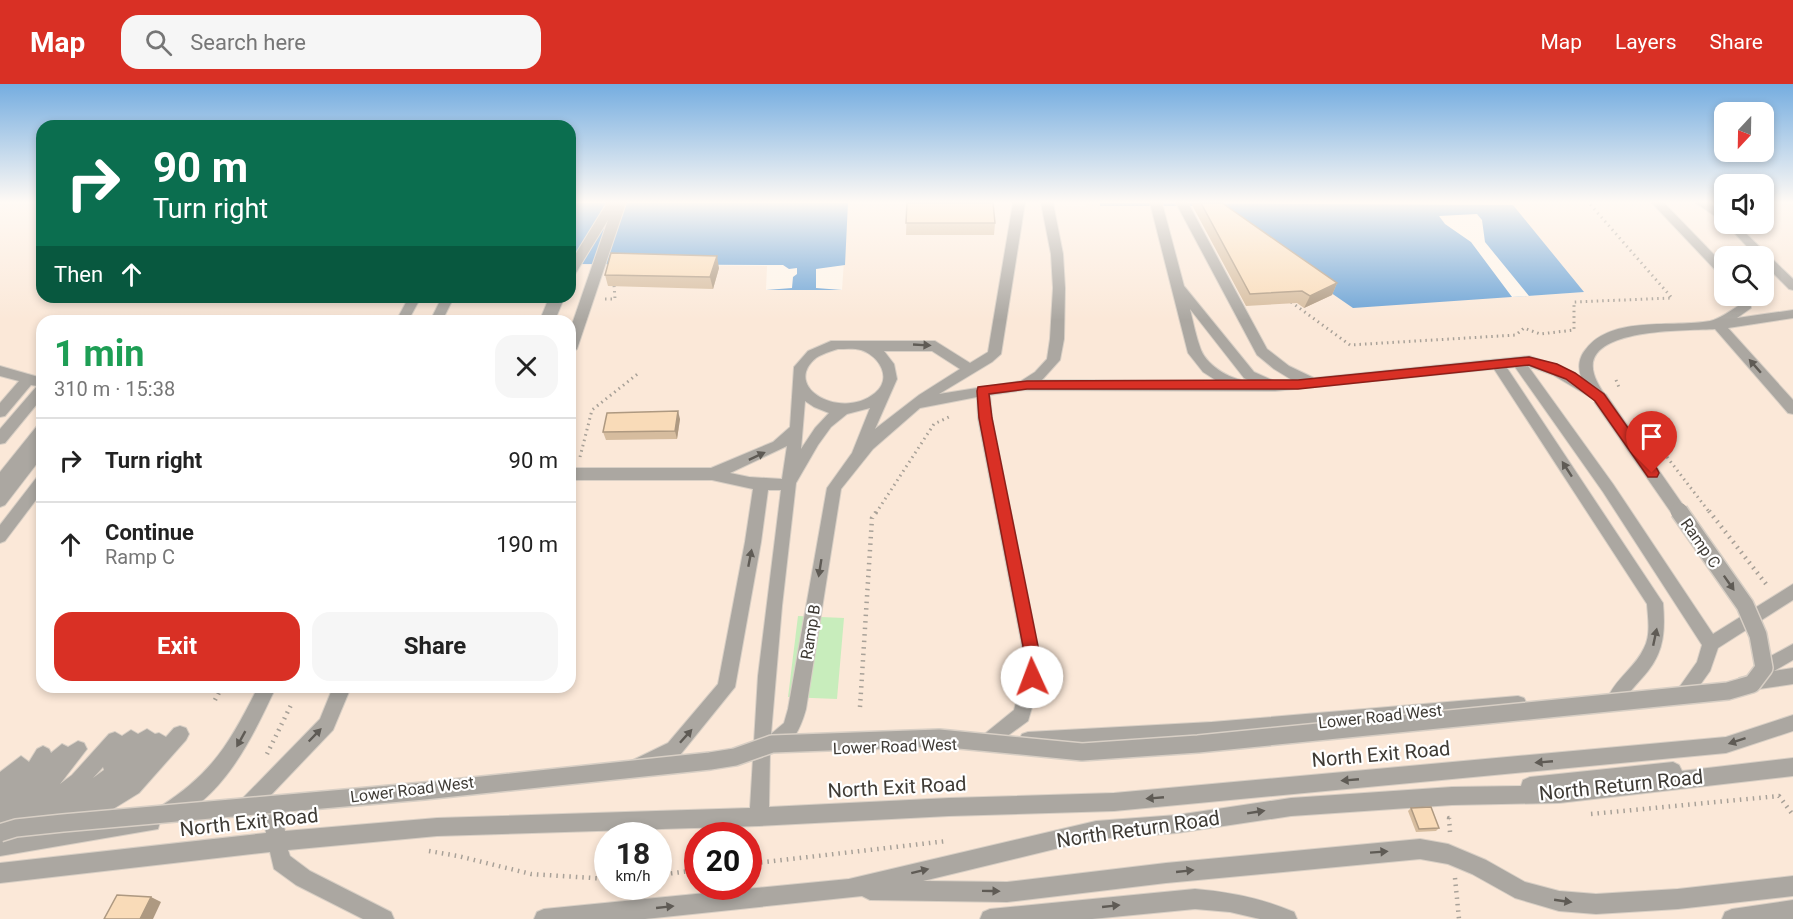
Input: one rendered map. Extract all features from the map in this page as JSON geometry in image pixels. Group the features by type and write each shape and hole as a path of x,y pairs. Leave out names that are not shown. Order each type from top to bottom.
{"lane":[{"path":"576,263 589,242"},
{"path":"576,333 607,242"},
{"path":"856,460 891,424 915,405 994,354 1013,242"},
{"path":"1023,385 1040,375 1053,360 1057,339 1059,288 1055,242"},
{"path":"1166,242 1195,353 1221,379 1251,387"},
{"path":"1203,242 1262,352 1276,366 1292,376 1318,384"},
{"path":"1696,242 1714,261"},
{"path":"1748,242 1793,286"},
{"path":"1178,284 1249,375 1275,386"},
{"path":"1717,323 1745,308 1745,306"},
{"path":"1600,398 1587,375 1586,364 1589,354 1604,340 1621,333 1793,314"},
{"path":"1717,323 1793,409"},
{"path":"759,817 789,485 797,429 798,375 801,364 822,348 836,344 866,347 935,346 970,369"},
{"path":"856,460 881,397 889,387 891,377 890,368 885,359 866,347"},
{"path":"915,405 1023,385 1251,387 1318,384 1529,361 1552,367 1570,376 1600,398"},
{"path":"1518,362 1608,488 1711,644"},
{"path":"1497,364 1655,603 1657,627 1651,653 1623,685 1618,695"},
{"path":"0,397 18,379"},
{"path":"0,412 18,379"},
{"path":"0,425 18,379"},
{"path":"0,440 18,379"},
{"path":"799,386 805,396 815,404 843,410"},
{"path":"983,391 985,418 1030,646 1032,677 1022,715 988,742"},
{"path":"789,485 815,438 833,416 843,410 864,406 881,397"},
{"name":"Ramp C","path":"1600,398 1745,605 1760,640 1764,668"},
{"path":"0,454 36,412"},
{"path":"0,469 36,424"},
{"path":"712,474 778,446 797,429"},
{"path":"0,483 36,437"},
{"path":"0,501 36,454"},
{"name":"Ramp B","path":"766,748 792,728 834,488 856,460"},
{"path":"576,474 712,474 761,484 789,485"},
{"path":"618,776 674,749 726,687 753,542 761,484"},
{"path":"0,537 36,490"},
{"path":"1687,689 1704,666 1711,644 1793,591"},
{"path":"0,833 16,828 424,791 710,761 766,748 939,738 1082,752 1198,744 1728,691 1752,684 1764,668 1793,651"},
{"name":"Lower Road West","path":"8,845 246,808 465,782 541,781 618,776 766,748 1124,737 1262,728 1412,712 1687,689 1793,676"},
{"path":"168,813 192,799 228,763 264,693"},
{"path":"246,808 327,724 340,693"},
{"name":"North Exit Road","path":"0,873 278,842 436,828 1114,802 1726,745 1793,723"},
{"path":"8,845 66,827 132,787 173,734"},
{"path":"0,825 35,814 131,739 118,770 8,845"},
{"path":"0,825 29,810 67,777 79,749"},
{"path":"0,810 15,801 47,772 79,749"},
{"path":"0,817 25,804 62,770 79,749"},
{"path":"0,803 31,774 43,755"},
{"path":"1452,796 1579,779 1793,760"},
{"name":"North Return Road","path":"544,919 849,889 1096,830 1177,824 1291,807 1452,796 1559,794 1793,767"},
{"path":"0,784 10,768"},
{"path":"271,805 280,862 303,878 384,919"},
{"path":"849,889 1007,892 1352,854 1420,849 1452,856 1479,867 1522,891 1559,901 1596,904 1678,899 1793,886"},
{"path":"990,919 1195,899 1230,902 1264,910 1287,919"},
{"path":"1732,919 1793,910"}],"path":[{"path":"1288,300 1350,345 1516,335 1524,328 1540,334 1574,330 1574,302 1672,298 1623,242"},
{"path":"613,287 615,299"},
{"path":"576,464 592,410 640,372"},
{"path":"1616,380 1624,400"},
{"path":"860,707 872,518 934,424 954,415"},
{"path":"1665,454 1766,584"},
{"path":"215,700 219,693"},
{"path":"265,758 291,705"},
{"path":"1584,814 1779,796 1793,815"},
{"path":"1458,919 1449,818 1460,818"},
{"path":"762,862 866,849"},
{"path":"418,852 452,853 507,869 562,879 594,879"}],"shaded area":[{"path":"0,242 36,242 36,303 576,303 576,264 767,266 766,290 842,290 845,242 1326,242 1512,297 1583,292 1534,242 1793,242 1793,919 0,919"}],"green space":[{"path":"798,616 844,618 837,699 788,697"}],"water":[{"path":"576,242 846,242 845,265 816,269 816,288 842,290 766,290 792,288 797,268 789,269 783,265 576,264"},
{"path":"1257,242 1543,242 1584,292 1353,308"}],"pier":[{"path":"1471,242 1485,242 1529,296 1512,297"}],"building":[{"path":"1222,242 1278,242 1337,283 1310,296 1302,291 1250,294"},
{"path":"611,253 717,256 710,277 605,275"},
{"path":"678,411 675,431 603,432 607,413"},
{"path":"1431,807 1439,828 1419,829 1411,808"},
{"path":"117,895 151,897 140,919 104,919"}],"route":[{"path":"1032,677 1030,646 985,418 983,391 1027,385 1251,387 1318,384 1529,361 1552,367 1570,376 1600,398 1652,473"}]}
